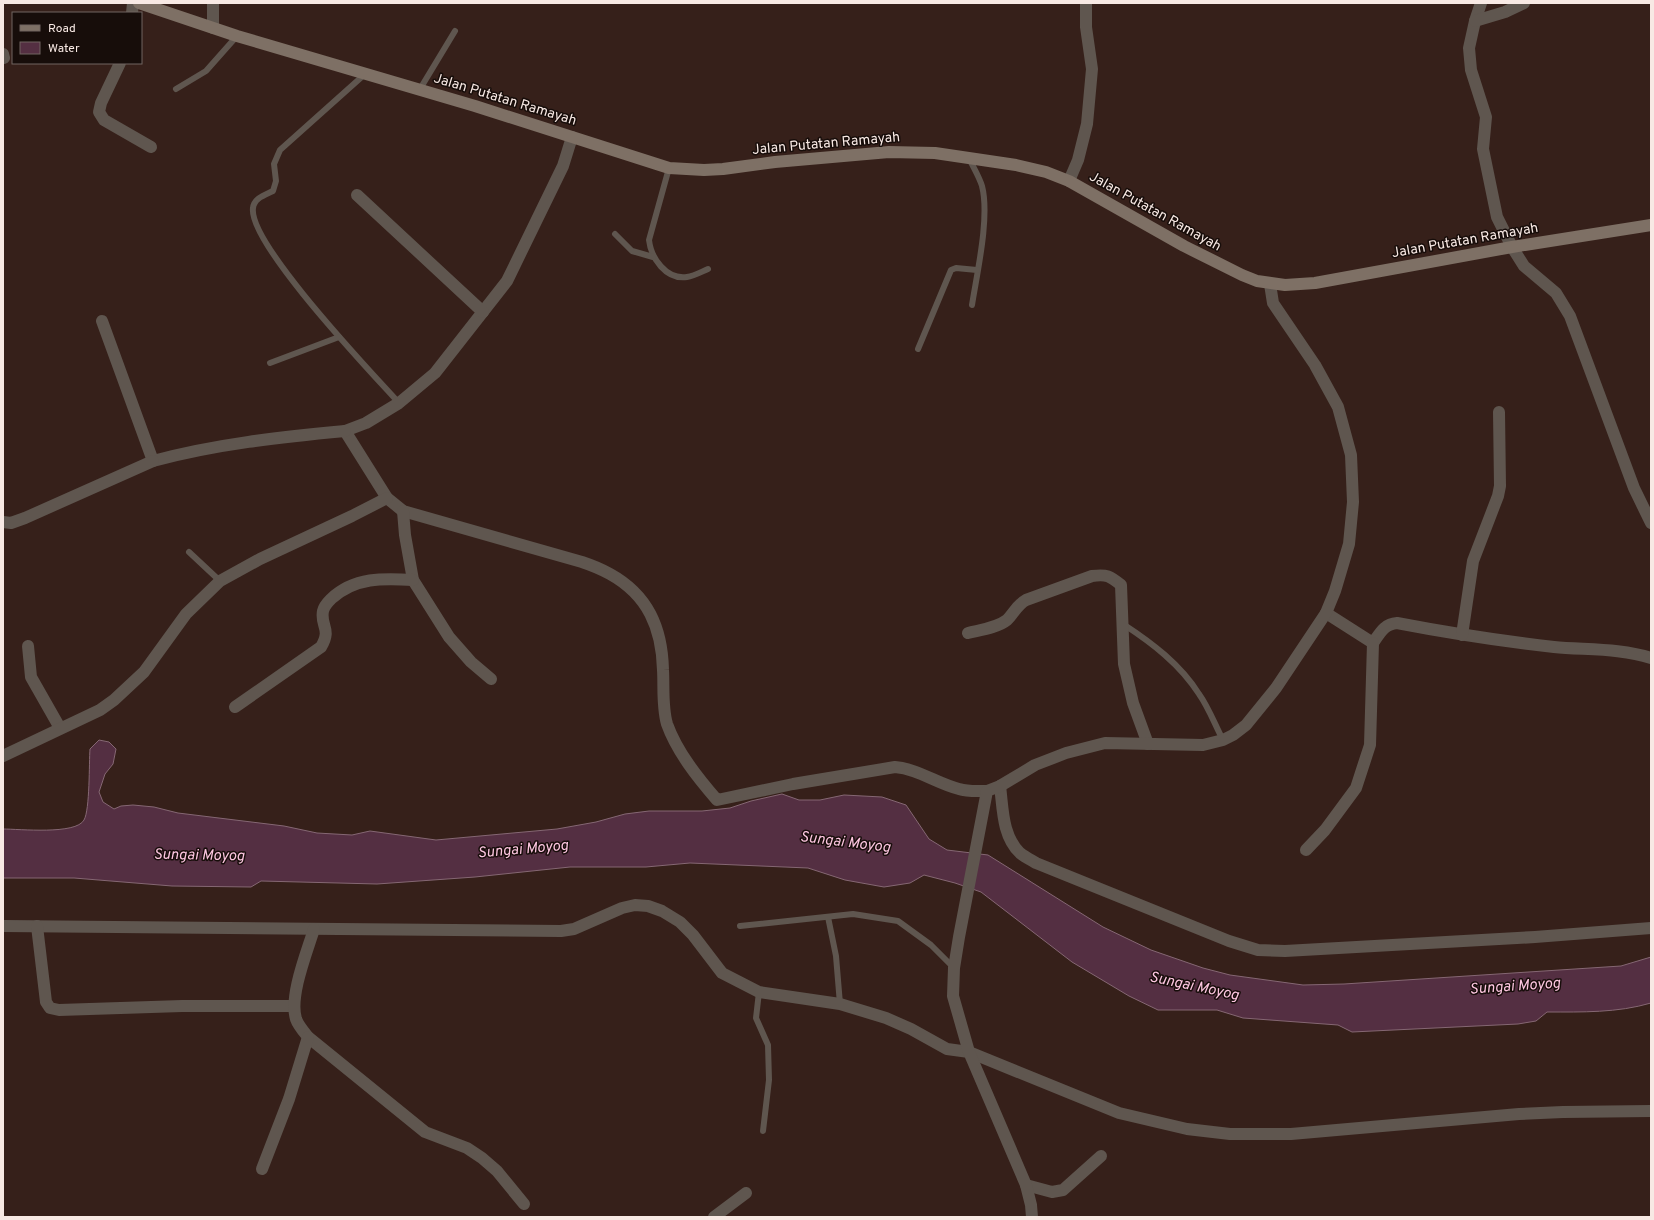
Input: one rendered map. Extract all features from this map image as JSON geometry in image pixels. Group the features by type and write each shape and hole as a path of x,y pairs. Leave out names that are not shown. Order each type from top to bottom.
{"main road":[{"name":"Jalan Putatan Ramayah","path":"139,3 237,36 420,89 669,168 704,170 723,169 774,162 888,152 935,153 1016,165 1046,172 1069,181 1191,249 1242,275 1270,284 1315,284 1512,247 1651,225"}],"street":[{"path":"213,3 213,28"},
{"path":"1069,181 1078,160 1087,124 1092,69 1086,27 1086,3"},
{"path":"1481,3 1469,48 1471,70 1486,117 1483,149 1497,217 1512,247 1524,266 1556,293 1570,316 1634,488 1650,518"},
{"path":"1475,21 1505,12 1524,3"},
{"path":"120,64 101,103 99,112 104,120 151,147"},
{"path":"3,522 11,523 25,518 153,461 228,445 346,431 366,423 399,403 434,373 507,281 563,166 572,137"},
{"path":"356,195 482,312"},
{"path":"346,431 387,498 403,511 582,562 610,573 630,587 646,605 656,625 662,655 664,707 667,724 675,742 690,766 718,800 793,784 895,767 906,768 918,772 960,790 987,791 1000,786 1035,766 1066,752 1105,742 1203,745 1223,740 1233,735 1246,725 1276,688 1326,613 1335,591 1349,544 1353,502 1352,455 1338,407 1315,364 1274,303 1270,284"},
{"path":"102,321 153,461"},
{"path":"1462,635 1473,561 1498,496 1500,486 1500,412"},
{"path":"3,756 100,710 114,700 144,672 186,614 220,581 260,559 387,498"},
{"path":"403,511 405,535 413,580 449,637 471,662 491,679"},
{"path":"968,633 1008,619 1019,603 1026,600 1092,576 1103,574 1111,576 1121,585 1124,664 1134,703 1148,744"},
{"path":"235,707 321,647 325,640 326,631 322,615 323,608 339,592 352,584 368,580 413,580"},
{"path":"1326,613 1373,643"},
{"path":"1306,850 1325,830 1356,788 1370,745 1373,643 1382,629 1388,624 1397,623 1462,635 1521,643 1621,652 1651,658"},
{"path":"28,646 31,677 60,728"},
{"path":"1000,786 1005,825 1010,838 1020,852 1036,863 1229,941 1258,950 1285,951 1395,945 1535,937 1651,928"},
{"path":"987,791 959,937 954,968 953,996 969,1052 1026,1185 1031,1204 1032,1217"},
{"path":"3,926 574,930 622,908 648,906 662,911 680,922 693,935 722,973 759,992 840,1004 886,1018 911,1029 947,1049 969,1052 1119,1113 1187,1129 1230,1134 1291,1134 1416,1124 1452,1119 1548,1113 1651,1111"},
{"path":"37,926 46,1002 50,1008 59,1010 182,1006 294,1006"},
{"path":"314,929 295,993 294,1006 297,1020 308,1037 424,1132 467,1148 482,1158 497,1171 524,1204"},
{"path":"262,1169 289,1099 308,1037"},
{"path":"1026,1185 1052,1192 1063,1190 1101,1156"},
{"path":"714,1217 746,1193"}],"lane":[{"path":"420,89 455,31"},
{"path":"176,89 206,71 237,36"},
{"path":"366,73 280,150 274,164 276,181 273,191 257,199 253,206 253,215 270,249 303,295 399,403"},
{"path":"969,158 982,185 985,203 984,223 972,305"},
{"path":"669,168 648,240 650,250 656,262 669,273 679,277 688,277 708,269"},
{"path":"615,234 632,251 653,257"},
{"path":"918,348 951,270 956,268 977,270"},
{"path":"270,363 339,337"},
{"path":"189,552 220,581"},
{"path":"1122,624 1155,646 1184,674 1199,694 1223,740"},
{"path":"740,926 853,914 898,921 930,945 954,968"},
{"path":"828,917 836,956 840,1004"},
{"path":"759,992 756,1018 768,1045 769,1080 763,1131"}],"water":[{"name":"Sungai Moyog","path":"99,740 109,742 116,749 113,764 105,774 99,792 103,802 114,809 121,806 133,805 154,807 178,813 284,826 317,833 352,835 370,831 436,840 557,829 596,822 625,814 649,811 702,811 730,808 751,801 782,794 799,800 820,800 844,795 882,797 906,805 929,839 947,850 988,855 1103,927 1151,950 1203,968 1230,975 1303,985 1344,984 1621,966 1651,957 1651,1003 1625,1009 1586,1012 1547,1012 1536,1021 1518,1024 1352,1032 1338,1025 1243,1018 1217,1010 1158,1010 1129,996 1072,962 981,892 924,875 910,883 884,887 845,880 808,868 690,863 646,867 570,867 475,877 377,884 261,881 251,887 172,886 74,878 3,878 3,829 46,830 70,828 79,825 84,820 88,797 90,749"}]}
